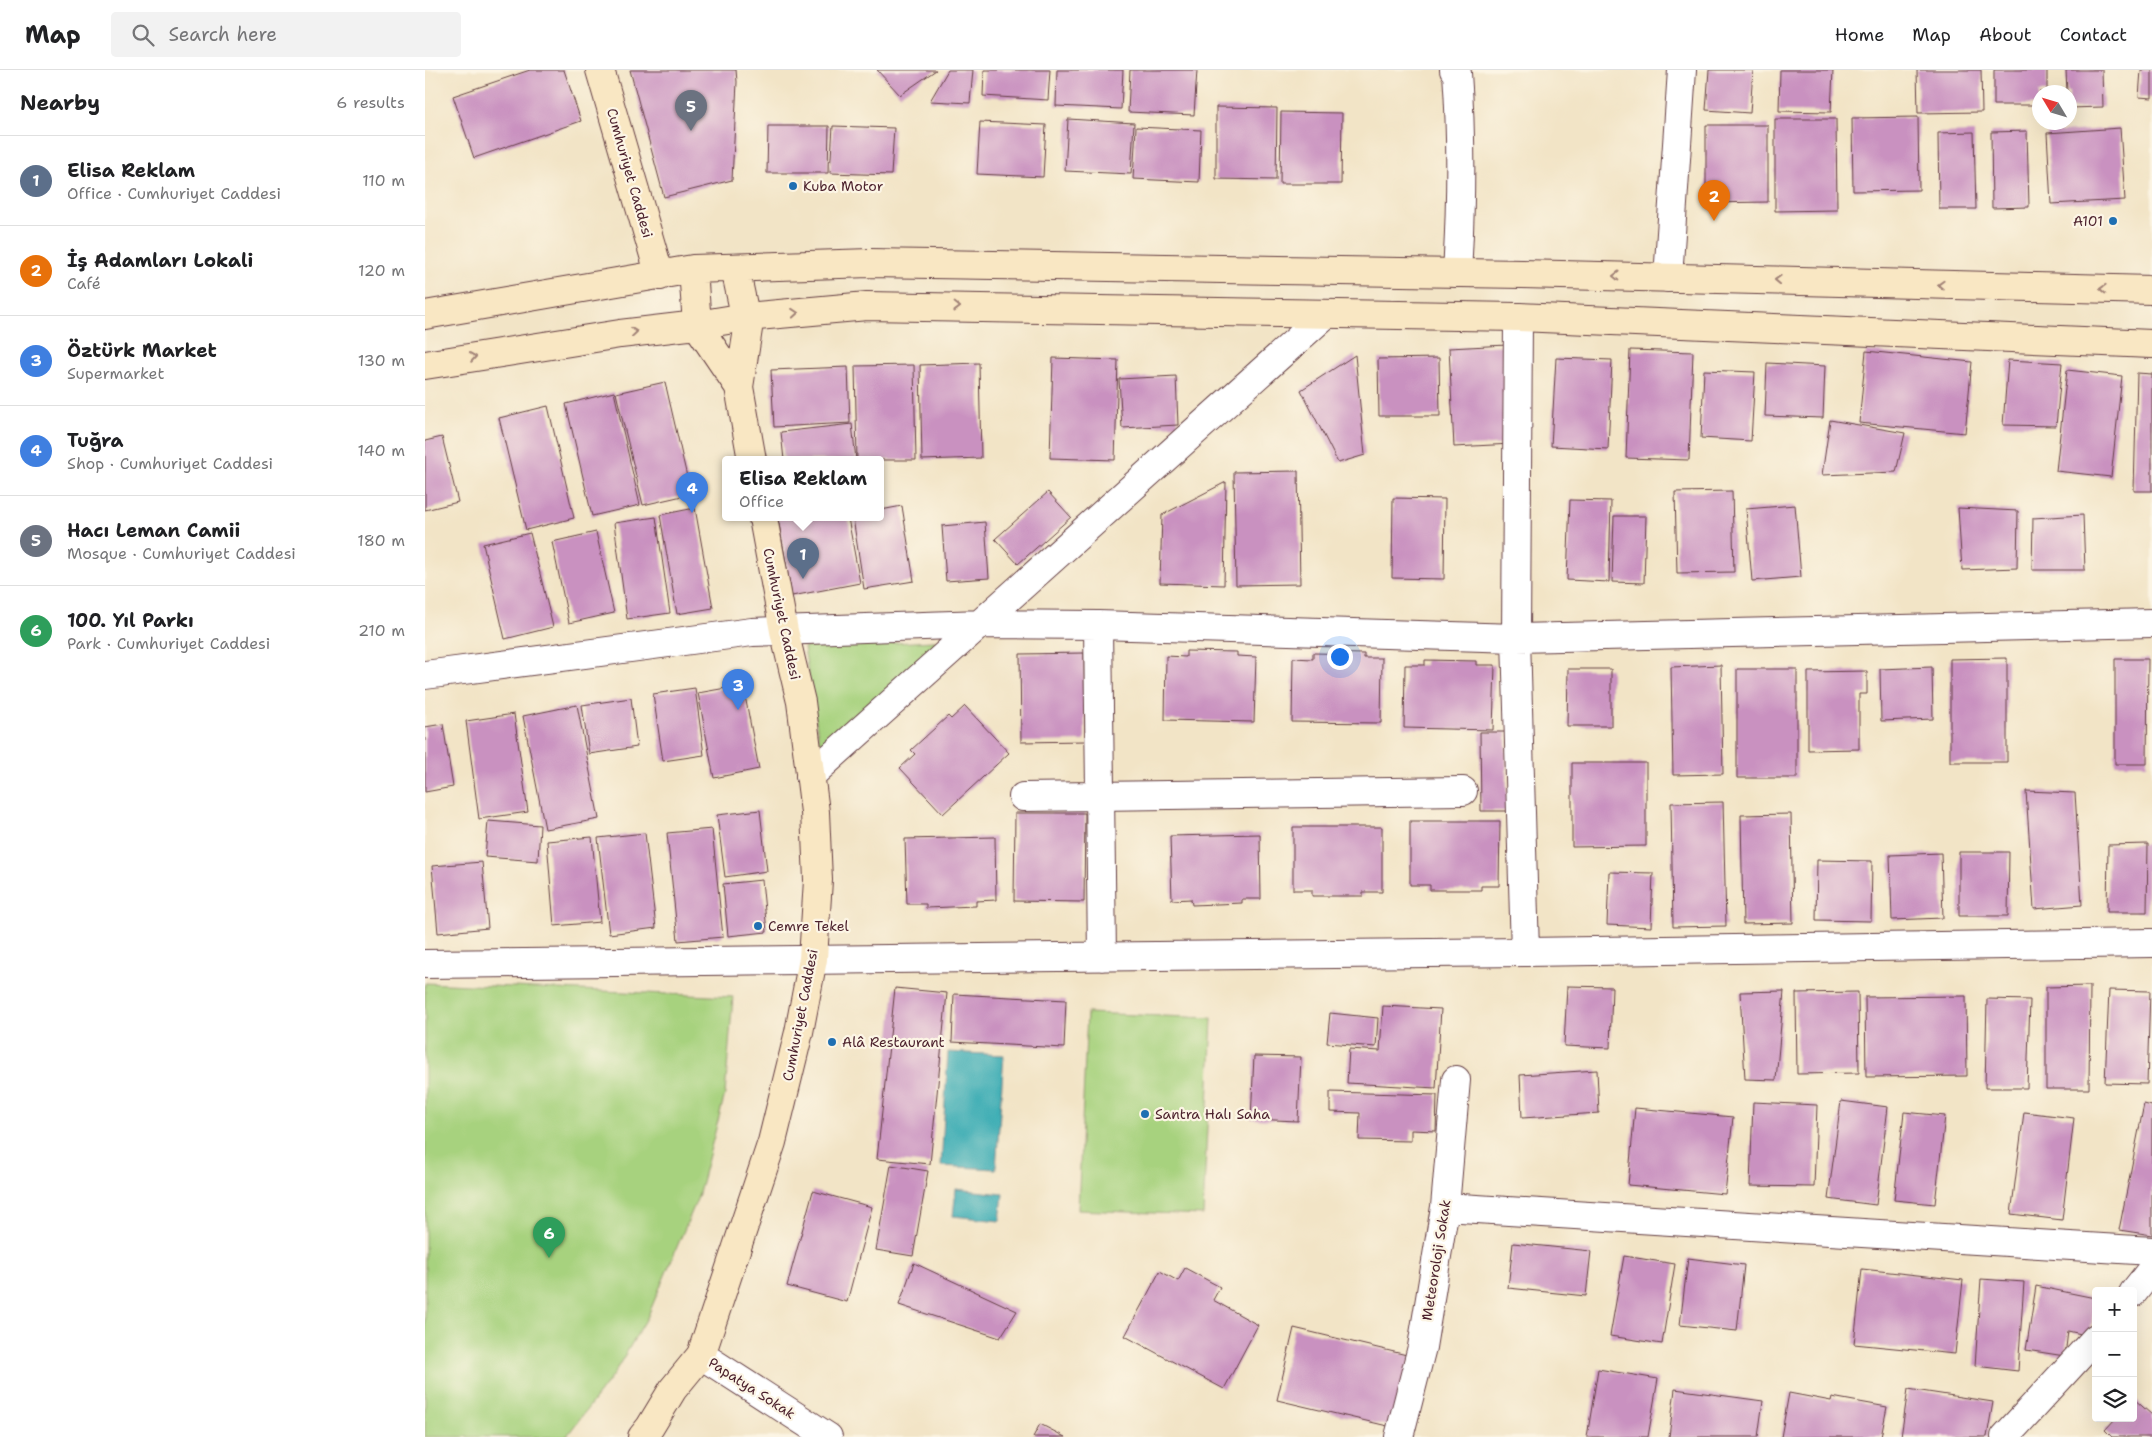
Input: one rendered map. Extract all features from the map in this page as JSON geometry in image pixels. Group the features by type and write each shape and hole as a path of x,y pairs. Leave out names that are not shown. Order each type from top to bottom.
{"street":[{"name":"Cumhuriyet Caddesi","path":"600,70 660,276"},
{"path":"1454,70 1457,73 1461,138 1461,202 1457,273"},
{"path":"1668,278 1681,70"},
{"path":"425,315 693,269 870,264 1457,273 2152,290"},
{"path":"735,268 748,329 739,387 752,456"},
{"path":"693,269 697,325 739,387"},
{"path":"425,365 620,334 746,317 867,306 1518,317 2152,344"},
{"path":"810,776 1326,314"},
{"path":"1518,317 1516,638 1525,952"},
{"name":"Cumhuriyet Caddesi","path":"643,1434 673,1389 701,1355 772,1142 799,1032 813,959 818,880 815,812 801,702 784,631 764,521"},
{"path":"425,675 752,632 982,624 1098,625 1516,638 2152,623"},
{"path":"1098,625 1102,957"},
{"path":"1023,798 1463,791"},
{"path":"425,964 2152,943"},
{"name":"Meteoroloji Sokak","path":"1399,1437 1422,1347 1445,1207 1456,1080"},
{"path":"1445,1207 2152,1251"},
{"path":"2137,1288 2152,1269"},
{"path":"2005,1437 2092,1342"},
{"name":"Papatya Sokak","path":"701,1355 828,1437"}],"green space":[{"path":"935,641 941,649 821,753 804,647"},
{"path":"425,983 733,997 725,1094 698,1197 647,1318 613,1375 566,1437 425,1437"},
{"name":"Santra Halı Saha","path":"1087,1013 1212,1018 1203,1215 1078,1210"}],"water":[{"path":"948,1052 1004,1055 996,1169 941,1166"},
{"path":"956,1189 1003,1194 1000,1221 953,1216"}],"building":[{"path":"530,70 564,70 581,121 474,158 453,96"},
{"path":"630,70 736,70 732,180 664,197"},
{"path":"877,70 936,70 900,95"},
{"path":"948,70 973,70 970,103 930,101"},
{"path":"984,70 1050,70 1048,100 983,96"},
{"path":"1057,70 1123,70 1121,109 1056,106"},
{"path":"1130,70 1197,70 1194,115 1128,112"},
{"path":"1709,70 1753,70 1750,113 1706,110"},
{"path":"1780,70 1833,70 1831,112 1779,111"},
{"path":"1917,70 1981,70 1982,112 1918,113"},
{"path":"1994,70 2047,70 2047,85 2032,85 2032,105 1994,105"},
{"path":"2066,70 2102,70 2103,107 2077,108 2077,85 2067,85"},
{"path":"2141,70 2152,70 2152,98 2139,97"},
{"path":"1216,107 1277,108 1276,180 1216,179"},
{"path":"1281,112 1342,113 1341,184 1280,184"},
{"path":"1918,117 1919,190 1853,191 1852,118"},
{"path":"1068,119 1134,123 1131,174 1065,171"},
{"path":"1775,119 1836,119 1837,210 1775,211"},
{"path":"980,122 1046,125 1043,177 977,174"},
{"path":"1706,125 1768,125 1768,202 1706,203"},
{"path":"768,126 829,126 828,173 767,173"},
{"path":"833,126 894,128 891,175 830,173"},
{"path":"1136,127 1201,130 1199,182 1133,179"},
{"path":"2120,128 2125,200 2051,204 2047,133"},
{"path":"2027,131 2029,207 1992,208 1991,132"},
{"path":"1974,132 1976,209 1939,209 1938,133"},
{"path":"1507,345 1512,444 1454,447 1449,348"},
{"path":"1630,350 1693,352 1689,460 1626,458"},
{"path":"1866,351 1972,362 1965,433 1859,423"},
{"path":"1355,355 1365,455 1338,463 1301,390"},
{"path":"1053,358 1118,360 1115,460 1050,458"},
{"path":"1439,358 1440,416 1379,416 1378,359"},
{"path":"1556,358 1612,360 1608,449 1551,446"},
{"path":"2008,360 2062,363 2056,426 2003,425"},
{"path":"979,363 981,458 922,460 920,365"},
{"path":"1767,363 1825,366 1823,418 1765,416"},
{"path":"914,365 916,460 884,460 884,456 857,456 855,366"},
{"path":"848,367 850,423 774,427 771,370"},
{"path":"1704,370 1755,372 1751,441 1701,438"},
{"path":"2067,370 2122,376 2111,477 2056,471"},
{"path":"2137,373 2152,374 2152,491 2134,491"},
{"path":"1176,376 1178,425 1122,428 1119,379"},
{"path":"665,382 691,494 643,505 616,393"},
{"path":"614,392 640,505 592,516 566,404"},
{"path":"548,406 574,518 526,530 499,418"},
{"path":"1830,420 1905,433 1896,472 1822,475"},
{"path":"852,424 856,456 784,456 781,432"},
{"path":"442,437 458,502 425,510 425,441"},
{"path":"1298,471 1300,584 1236,585 1234,472"},
{"path":"1226,482 1224,585 1160,583 1162,515"},
{"path":"1732,491 1734,572 1677,573 1675,492"},
{"path":"1048,492 1071,517 1018,564 995,539"},
{"path":"1393,498 1445,499 1444,579 1392,578"},
{"path":"1570,500 1611,501 1609,582 1567,580"},
{"path":"1795,505 1801,577 1752,581 1746,509"},
{"path":"902,506 914,581 864,589 853,521 884,521 884,509"},
{"path":"695,508 713,608 677,614 660,515"},
{"path":"1958,508 2018,511 2017,568 1962,570"},
{"path":"2083,515 2085,570 2032,570 2033,518"},
{"path":"1614,516 1646,516 1644,583 1612,582"},
{"path":"656,517 670,613 627,619 614,523"},
{"path":"779,521 849,521 860,583 792,596"},
{"path":"985,522 989,578 946,581 942,526"},
{"path":"596,532 614,613 569,623 552,542"},
{"path":"530,533 553,627 505,639 483,544"},
{"path":"1186,651 1237,652 1237,656 1256,657 1254,722 1165,720 1166,656 1186,657"},
{"path":"1084,653 1085,741 1021,742 1020,654"},
{"path":"1313,653 1364,654 1364,658 1382,658 1381,723 1292,722 1293,658 1313,659"},
{"path":"2007,658 2007,762 1950,762 1950,659"},
{"path":"2115,659 2148,659 2147,764 2115,764"},
{"path":"1425,660 1476,661 1476,665 1495,665 1493,730 1404,728 1405,665 1425,665"},
{"path":"1721,665 1723,774 1673,775 1671,667"},
{"path":"1932,667 1933,719 1881,721 1880,669"},
{"path":"1568,669 1611,669 1611,726 1567,726"},
{"path":"1737,669 1797,669 1797,778 1737,778"},
{"path":"1867,671 1867,694 1859,694 1859,749 1808,750 1808,672"},
{"path":"743,685 759,769 714,778 698,693"},
{"path":"695,688 704,755 663,761 653,694"},
{"path":"631,698 637,747 589,754 582,705"},
{"path":"577,705 599,819 545,829 523,716"},
{"path":"965,706 1009,753 943,814 900,768 915,754 911,750 948,716 951,719"},
{"path":"514,714 528,812 479,819 466,721"},
{"path":"443,724 453,787 425,792 425,727"},
{"path":"1480,732 1506,732 1507,811 1481,811"},
{"path":"1572,763 1646,763 1646,846 1572,847"},
{"path":"2026,791 2075,793 2082,905 2034,909"},
{"path":"1723,802 1726,926 1673,927 1671,803"},
{"path":"760,810 767,871 725,877 717,815"},
{"path":"1015,813 1085,813 1084,902 1014,901"},
{"path":"1791,814 1793,923 1743,924 1741,815"},
{"path":"488,821 540,825 538,861 485,857"},
{"path":"1410,821 1500,821 1499,886 1481,886 1481,890 1430,890 1430,885 1410,885"},
{"path":"1293,827 1382,827 1382,892 1363,892 1363,896 1312,896 1312,890 1293,890"},
{"path":"712,829 723,937 678,941 667,833"},
{"path":"645,833 656,928 609,934 598,838"},
{"path":"1260,834 1261,899 1242,899 1242,903 1192,905 1191,899 1172,900 1170,836"},
{"path":"592,837 600,922 554,926 547,841"},
{"path":"995,837 996,900 976,901 976,906 926,908 926,904 907,904 905,839"},
{"path":"2148,844 2147,912 2107,912 2108,845"},
{"path":"1959,852 2009,852 2008,916 1959,916"},
{"path":"1941,853 1943,918 1892,920 1890,855"},
{"path":"1817,860 1872,861 1871,921 1816,920"},
{"path":"482,862 488,928 438,933 432,866"},
{"path":"1609,872 1653,873 1651,927 1607,925"},
{"path":"762,880 767,932 728,936 723,884"},
{"path":"1567,986 1612,987 1610,1048 1564,1046"},
{"path":"2090,986 2089,1089 2046,1089 2046,987"},
{"path":"895,988 947,993 930,1164 877,1159"},
{"path":"2109,990 2150,991 2147,1084 2105,1083"},
{"path":"1784,991 1776,1080 1745,1079 1740,992"},
{"path":"1858,992 1859,1073 1797,1074 1796,993"},
{"path":"954,994 1066,1000 1064,1048 952,1042"},
{"path":"1966,996 1967,1076 1866,1077 1865,997"},
{"path":"1987,999 2030,1000 2027,1088 1985,1088"},
{"path":"1383,1006 1441,1009 1436,1088 1347,1083 1349,1049 1380,1051"},
{"path":"1330,1013 1378,1018 1376,1047 1327,1043"},
{"path":"1254,1056 1301,1057 1298,1121 1251,1119"},
{"path":"1597,1070 1599,1113 1522,1118 1520,1075"},
{"path":"1330,1092 1437,1095 1436,1131 1411,1130 1411,1141 1359,1140 1360,1113 1330,1112"},
{"path":"1841,1101 1888,1107 1876,1205 1828,1199"},
{"path":"1753,1102 1817,1105 1814,1187 1750,1186"},
{"path":"2144,1104 2152,1106 2152,1235 2119,1230"},
{"path":"1635,1108 1733,1117 1725,1194 1628,1185"},
{"path":"1904,1112 1945,1116 1935,1204 1894,1200"},
{"path":"2024,1112 2074,1118 2062,1220 2011,1214"},
{"path":"891,1165 928,1171 913,1256 876,1250"},
{"path":"813,1191 872,1207 847,1302 787,1286"},
{"path":"1513,1243 1591,1251 1586,1296 1508,1288"},
{"path":"1624,1256 1675,1264 1662,1344 1610,1336"},
{"path":"1688,1258 1744,1265 1737,1331 1680,1325"},
{"path":"914,1263 1017,1311 1000,1338 899,1305"},
{"path":"1185,1268 1220,1287 1213,1300 1258,1325 1224,1389 1125,1336 1160,1271 1178,1281"},
{"path":"1862,1269 1963,1280 1955,1354 1854,1344"},
{"path":"1981,1279 2024,1282 2018,1371 1975,1366"},
{"path":"2036,1286 2092,1297 2090,1336 2068,1331 2065,1356 2026,1350"},
{"path":"1294,1328 1411,1356 1396,1428 1277,1400"},
{"path":"1598,1369 1658,1379 1648,1437 1587,1437"},
{"path":"1675,1389 1763,1401 1758,1437 1669,1437"},
{"path":"1908,1389 1993,1402 1987,1437 1901,1437"},
{"path":"1789,1393 1831,1401 1832,1397 1887,1407 1881,1437 1781,1437"},
{"path":"2137,1402 2152,1415 2152,1437 2112,1437 2105,1430 2112,1422 2137,1422"},
{"path":"1040,1424 1065,1437 1033,1437"}],"place":[{"name":"Hacı Leman Camii","path":"691,131"},
{"name":"Kuba Motor","path":"793,186"},
{"name":"İş Adamları Lokali","path":"1714,221"},
{"name":"A101","path":"2113,221"},
{"name":"Tuğra","path":"692,513"},
{"name":"Elisa Reklam","path":"803,579"},
{"name":"Öztürk Market","path":"738,710"},
{"name":"Cemre Tekel","path":"758,926"},
{"name":"Alâ Restaurant","path":"832,1042"},
{"name":"Santra Halı Saha","path":"1145,1114"},
{"name":"100. Yıl Parkı","path":"549,1258"}]}
